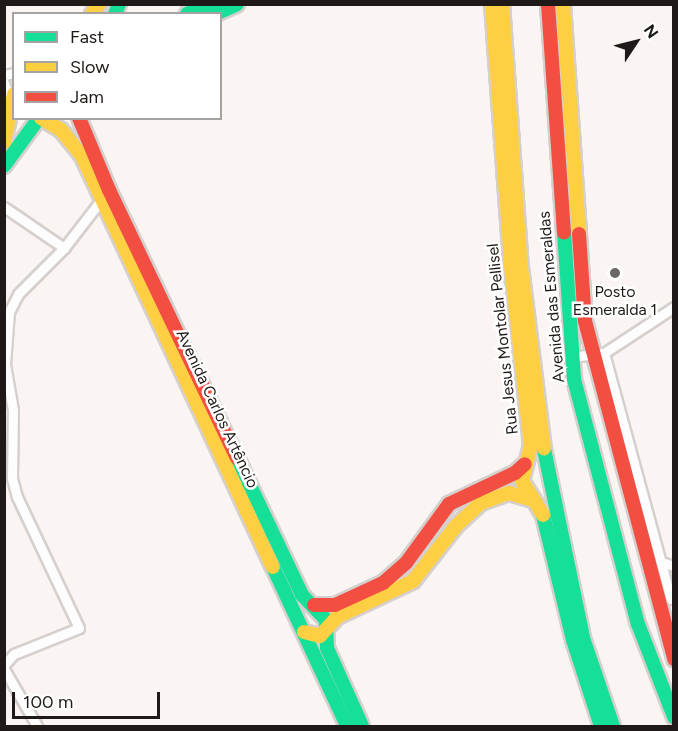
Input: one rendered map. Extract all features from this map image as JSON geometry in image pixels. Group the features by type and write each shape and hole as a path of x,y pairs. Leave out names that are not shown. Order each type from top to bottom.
{"main road":[{"path":"191,12 209,4"},
{"path":"219,12 237,4"},
{"name":"Rua Jesus Montolar Pellisel","path":"492,4 521,267 550,494 583,638 613,726"},
{"name":"Rua Jesus Montolar Pellisel","path":"502,4 500,63 531,445 522,481 542,511 573,640 601,726"},
{"name":"Avenida das Esmeraldas","path":"548,4 571,357 638,624 674,717"},
{"name":"Avenida das Esmeraldas","path":"563,4 585,321 598,354 660,618 674,659"},
{"path":"4,142 12,105"},
{"path":"555,121 570,119"},
{"path":"4,166 38,120"},
{"name":"Avenida Carlos Artêncio","path":"46,120 52,122 72,140 105,195 347,726"},
{"name":"Avenida Carlos Artêncio","path":"80,120 105,195"},
{"name":"Avenida Carlos Artêncio","path":"167,329 302,595 312,604 327,626 327,648 362,726"},
{"path":"545,461 540,458 527,461 515,473 448,504 406,563 383,583 334,604 312,604 300,609 301,626 316,638 337,617 413,581 456,526 481,503 509,493 534,500 550,494"}],"street":[{"path":"4,83 12,98"},
{"path":"37,726 5,665 79,628 17,496 11,463 13,410 5,364 9,312 18,294 64,248 105,195"},
{"path":"4,207 64,248"},
{"path":"571,357 598,354 674,307"},
{"path":"598,354 672,597 660,618"},
{"path":"661,562 674,566"}],"traffic: fast":[{"path":"116,12 119,4"},
{"path":"191,12 209,4"},
{"path":"219,12 237,4"},
{"path":"4,166 38,120"},
{"path":"564,232 574,379 638,624 674,717"},
{"path":"544,449 583,638 613,726"},
{"path":"237,458 302,595 326,620 327,648 362,726"},
{"path":"543,515 573,640 601,726"},
{"path":"273,567 347,726"}],"traffic: slow":[{"path":"93,12 99,4"},
{"path":"492,4 511,265 531,445 522,481 543,515"},
{"path":"502,4 521,267 544,449"},
{"path":"563,4 579,234"},
{"path":"4,142 12,104"},
{"path":"44,120 61,130 82,156 273,567"},
{"path":"304,632 320,636 337,617 413,581 456,526 481,503 509,493 534,500"}],"traffic: jam":[{"path":"548,4 564,232"},
{"path":"80,120 109,190 237,458"},
{"path":"579,234 585,321 674,659"},
{"path":"314,605 335,605 383,583 406,563 449,504 515,473 525,464"}],"place":[{"name":"Posto Esmeralda 1","path":"615,273"}]}
